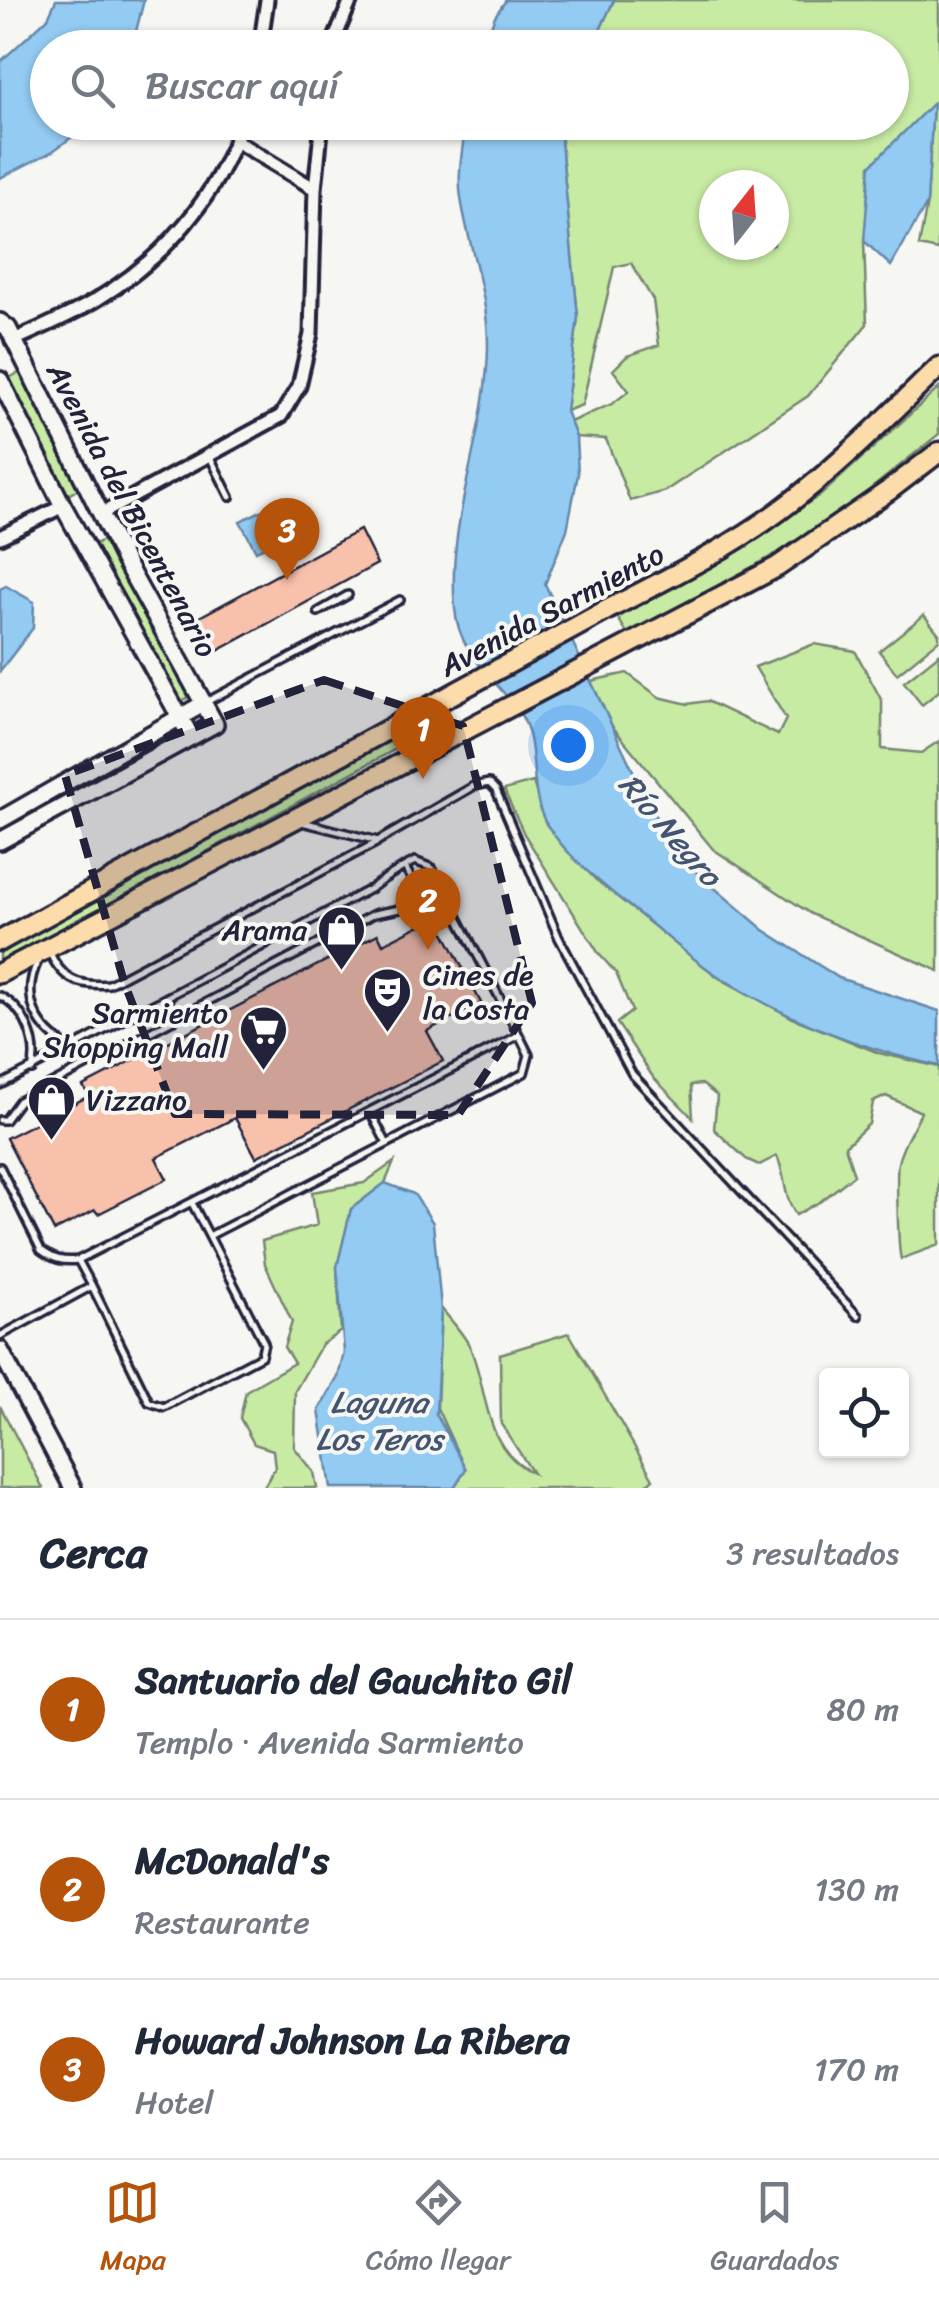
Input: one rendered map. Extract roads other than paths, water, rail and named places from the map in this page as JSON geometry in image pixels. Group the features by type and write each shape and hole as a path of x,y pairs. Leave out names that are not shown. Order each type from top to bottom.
{"main road":[{"name":"Avenida Sarmiento","path":"0,941 605,610 698,564 776,514 856,448 939,366"},
{"path":"0,973 777,567 939,452"}],"street":[{"path":"263,30 267,0"},
{"path":"338,30 351,0"},
{"path":"82,541 104,520 281,416 299,386 312,334 315,189 320,140"},
{"path":"6,343 95,301 133,274 178,234 206,199 236,141 315,189"},
{"name":"Avenida del Bicentenario","path":"0,322 8,328 6,343 216,724 192,737 63,506 0,380"},
{"path":"0,536 90,495"},
{"path":"192,737 7,837 2,819 203,704"},
{"path":"0,1350 73,1488"}],"lane":[{"path":"210,457 230,497"},
{"path":"318,612 348,595"},
{"path":"203,704 400,600"},
{"path":"46,949 57,969 70,980 87,986 108,984 474,786 489,783 496,790 559,938 632,1074 858,1316"},
{"path":"294,820 378,841"},
{"path":"0,1085 370,889 388,874 406,869 414,861 432,868 529,1055 524,1072 210,1236"},
{"path":"0,1120 5,1120 18,1101 374,914 405,908 418,891 406,869"},
{"path":"46,949 30,983 32,1007 51,1035 72,1048"},
{"path":"0,996 17,1010 31,1034 35,1045 32,1070"},
{"path":"168,998 174,1020"},
{"path":"0,1167 41,1250 51,1258 78,1260 519,1035"},
{"path":"370,1111 388,1144"},
{"path":"78,1260 149,1402 164,1407 261,1356 264,1350 264,1343 191,1202"},
{"path":"0,1336 92,1286"}],"water":[{"path":"56,0 144,0 136,30 35,30 48,18"},
{"path":"506,0 614,0 600,30 490,30"},
{"path":"30,34 30,140 68,140 0,178 0,62"},
{"path":"933,103 927,203 891,266 864,241 870,166 896,140 909,140 909,127"},
{"path":"464,140 562,140 578,317 566,411 576,437 578,474 567,530 545,584 653,813 697,873 764,930 839,978 939,1011 939,1066 827,1032 723,979 589,873 547,825 537,798 527,727 463,640 455,609 456,543 481,412 488,346 482,289 464,217"},
{"path":"263,510 278,540 256,551 240,521"},
{"path":"6,586 34,602 33,628 0,671 0,589"},
{"name":"Laguna Los Teros","path":"385,1183 414,1194 433,1223 441,1308 436,1414 466,1469 454,1488 331,1488 319,1410 338,1377 344,1352 337,1267 351,1209"}],"place":[{"name":"Howard Johnson La Ribera","path":"287,580"},
{"name":"Santuario del Gauchito Gil","path":"423,779"},
{"name":"McDonald's","path":"428,950"},
{"name":"Arama","path":"342,972"},
{"name":"Cines de la Costa","path":"388,1034"},
{"name":"Sarmiento Shopping Mall","path":"263,1072"},
{"name":"Vizzano","path":"51,1142"}],"water label":[{"name":"Río Negro","path":"670,830"}]}
